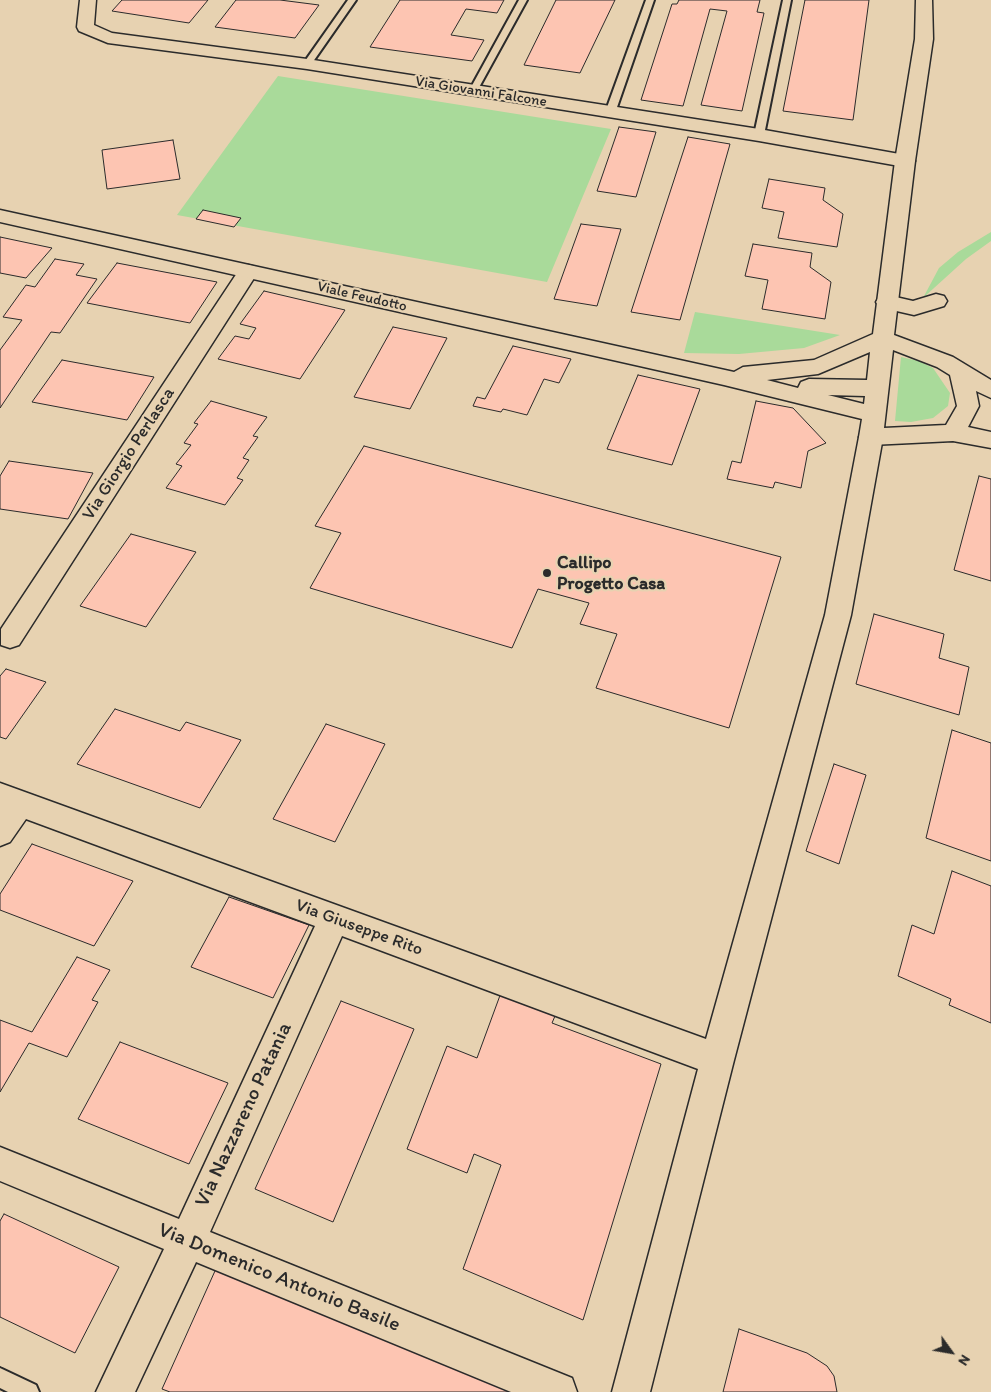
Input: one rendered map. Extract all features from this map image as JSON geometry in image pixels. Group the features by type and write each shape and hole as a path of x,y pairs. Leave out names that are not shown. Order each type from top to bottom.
{"street":[{"name":"Via Giovanni Falcone","path":"88,0 85,27 108,38 307,64 759,135 905,161"},
{"path":"631,1392 717,1060 838,615 872,426 905,161 924,39 924,0"},
{"name":"Viale Feudotto","path":"0,216 758,386"},
{"name":"Via Giorgio Perlasca","path":"10,637 248,272"},
{"path":"887,302 914,308 936,301"},
{"path":"724,378 818,368 882,338 945,362 991,390"},
{"path":"953,433 968,406 961,372"},
{"path":"758,386 876,388"},
{"path":"758,386 872,426 953,433 991,440"},
{"path":"0,833 10,799"},
{"name":"Via Giuseppe Rito","path":"10,799 717,1060"},
{"name":"Via Nazzareno Patania","path":"115,1392 334,919"},
{"name":"Via Domenico Antonio Basile","path":"0,1164 558,1392"}],"lane":[{"path":"307,64 352,0"},
{"path":"474,91 523,0"},
{"path":"610,113 650,0"},
{"path":"759,135 787,0"},
{"path":"0,1378 29,1392"}],"green space":[{"path":"278,76 611,129 547,282 177,215"},
{"path":"991,232 991,241 966,259 923,298 939,268 958,252"},
{"path":"695,312 840,335 804,348 739,354 684,353"},
{"path":"901,357 919,361 933,368 950,393 948,406 933,418 911,422 895,421"}],"building":[{"path":"122,0 208,0 189,23 112,11"},
{"path":"236,0 280,0 319,5 295,38 215,27"},
{"path":"400,0 504,0 497,13 466,9 451,35 484,40 472,61 370,47"},
{"path":"556,0 615,0 580,73 524,65"},
{"path":"679,0 760,0 757,12 764,13 742,111 701,105 727,11 710,9 683,106 641,100 672,4 677,4"},
{"path":"805,0 869,0 853,120 783,111"},
{"path":"619,127 656,132 636,197 597,191"},
{"path":"688,137 730,144 680,320 631,312"},
{"path":"173,140 180,179 107,189 102,150"},
{"path":"769,179 825,188 823,200 843,214 837,247 778,238 784,212 762,208"},
{"path":"203,210 241,218 234,227 196,219"},
{"path":"581,224 621,229 597,306 554,299"},
{"path":"0,237 52,248 26,278 0,273"},
{"path":"753,244 812,253 810,267 831,282 825,319 762,309 768,280 745,276"},
{"path":"55,259 84,264 76,275 97,279 60,333 51,332 0,408 0,350 22,320 3,317 26,285 35,287"},
{"path":"117,263 217,282 190,323 87,303"},
{"path":"264,291 345,310 300,379 218,359 235,336 249,339 256,328 240,324"},
{"path":"393,327 447,338 410,409 354,397"},
{"path":"513,346 571,359 559,383 544,379 527,415 503,409 501,412 473,406 477,397 485,399"},
{"path":"62,360 154,377 127,420 32,402"},
{"path":"638,375 700,389 672,465 607,449"},
{"path":"211,401 267,417 253,436 258,437 243,458 249,460 237,478 243,480 225,505 166,488 182,466 176,464 191,445 184,443 198,424 194,423"},
{"path":"756,401 793,408 826,443 808,451 801,488 775,482 773,488 727,479 732,461 741,463"},
{"name":"Callipo Progetto Casa","path":"364,446 781,557 729,728 596,688 617,634 580,624 589,603 538,589 512,648 310,588 341,533 315,526"},
{"path":"9,461 93,473 68,519 0,509 0,476"},
{"path":"979,476 991,479 991,581 954,570"},
{"path":"131,534 196,552 146,627 80,606"},
{"path":"874,614 944,634 939,658 969,667 959,715 856,684"},
{"path":"6,669 46,682 6,739 0,737 0,676"},
{"path":"115,709 180,731 186,722 241,740 200,808 77,764"},
{"path":"326,724 385,744 335,842 273,819"},
{"path":"952,730 991,743 991,861 926,838"},
{"path":"834,764 866,775 839,864 806,851"},
{"path":"32,844 133,881 94,946 0,910 0,894"},
{"path":"952,871 991,886 991,1023 949,1005 951,999 898,976 912,925 934,934"},
{"path":"229,897 309,925 273,998 191,967"},
{"path":"77,957 110,970 92,1000 98,1002 67,1057 29,1043 0,1092 0,1020 32,1032"},
{"path":"502,990 558,1009 552,1023 661,1064 583,1320 463,1269 501,1165 474,1154 467,1173 407,1149 447,1046 477,1058"},
{"path":"341,1001 414,1029 333,1222 255,1189"},
{"path":"120,1042 228,1083 189,1164 78,1119"},
{"path":"4,1214 119,1267 75,1353 0,1317 0,1221"},
{"path":"219,1262 528,1392 170,1392 162,1389"},
{"path":"739,1329 807,1353 827,1366 834,1376 837,1392 723,1392"}],"place":[{"name":"Callipo Progetto Casa","path":"547,573"}]}
